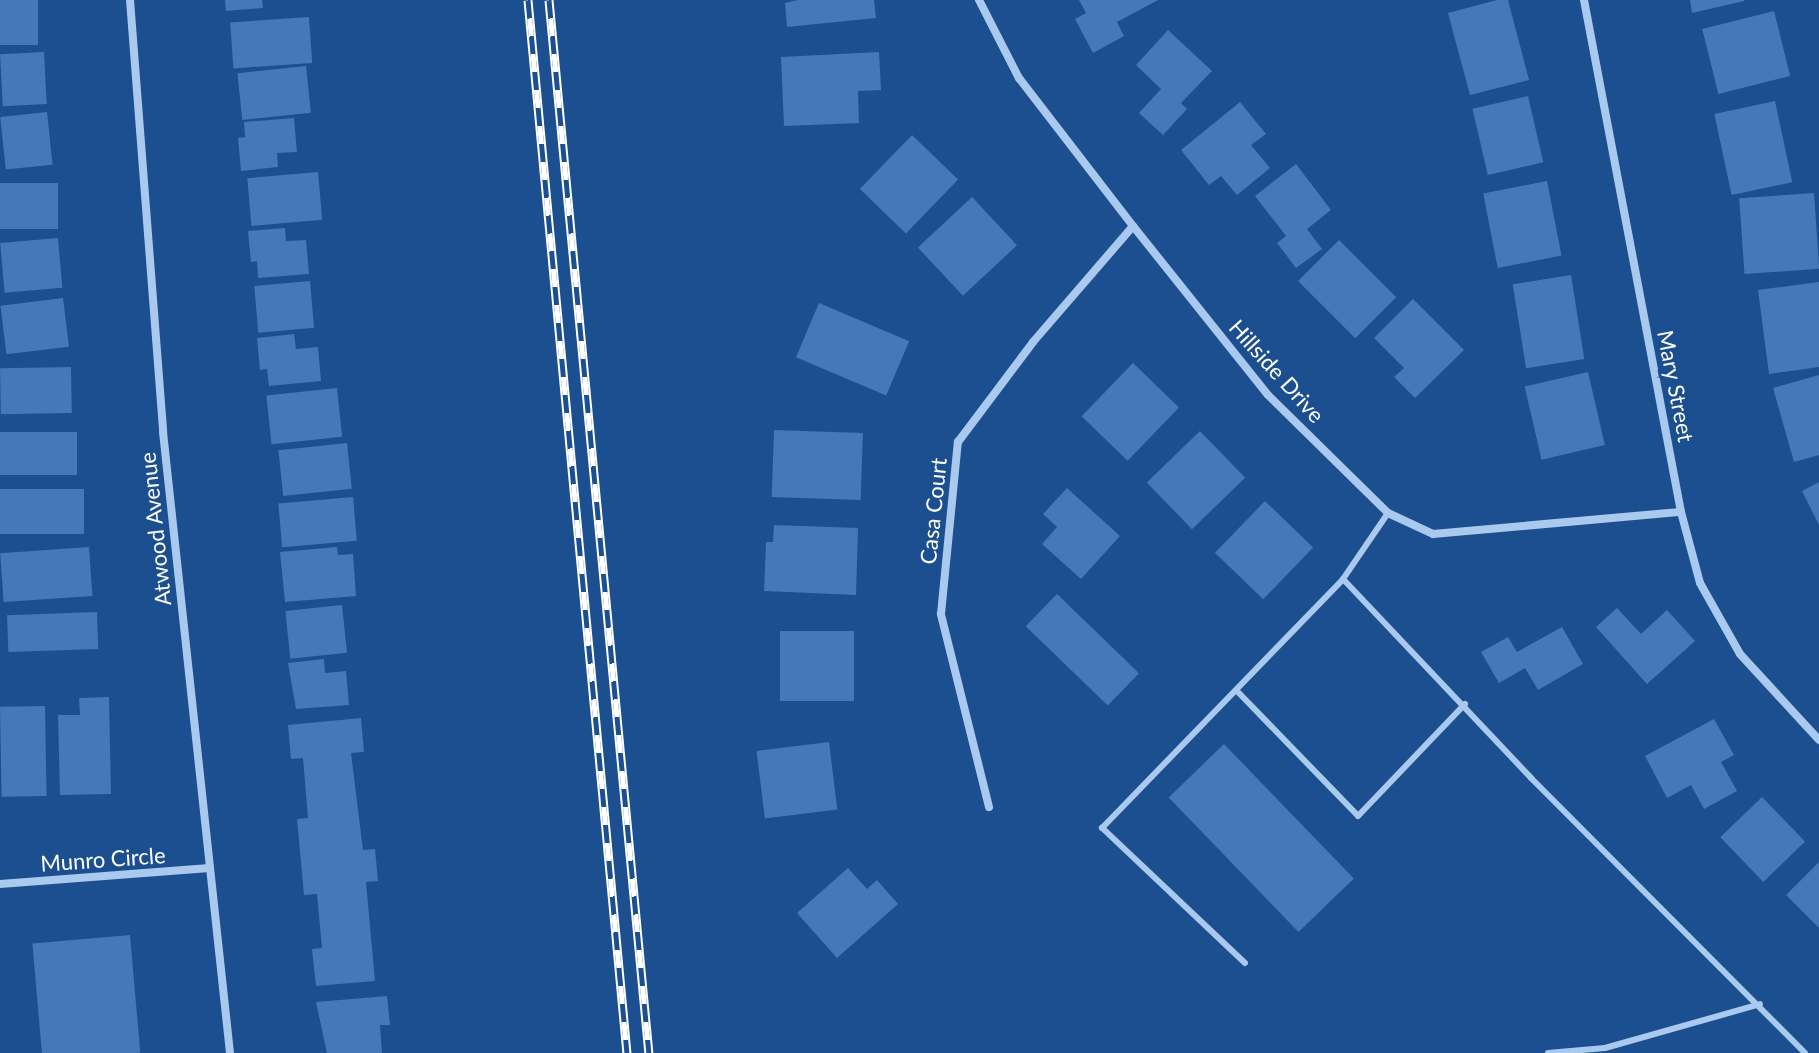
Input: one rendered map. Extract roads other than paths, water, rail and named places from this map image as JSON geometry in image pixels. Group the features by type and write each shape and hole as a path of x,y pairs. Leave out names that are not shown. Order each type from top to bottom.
{"street":[{"name":"Atwood Avenue","path":"130,0 163,432 230,1053"},
{"name":"Hillside Drive","path":"979,0 1019,78 1133,226 1268,395 1388,513 1433,534 1681,512"},
{"name":"Mary Street","path":"1584,0 1681,512 1700,583 1740,654 1819,740"},
{"name":"Casa Court","path":"989,807 941,614 958,442 1033,342 1133,226"},
{"name":"Munro Circle","path":"0,884 209,868"}],"lane":[{"path":"1245,963 1102,828 1343,579 1388,513"},
{"path":"1343,579 1465,704 1531,778 1760,1004 1805,1053"},
{"path":"1237,691 1358,816 1465,704"},
{"path":"1548,1053 1605,1051 1760,1004"}],"railway":[{"path":"528,0 627,1053"},
{"path":"549,0 649,1053"}]}
